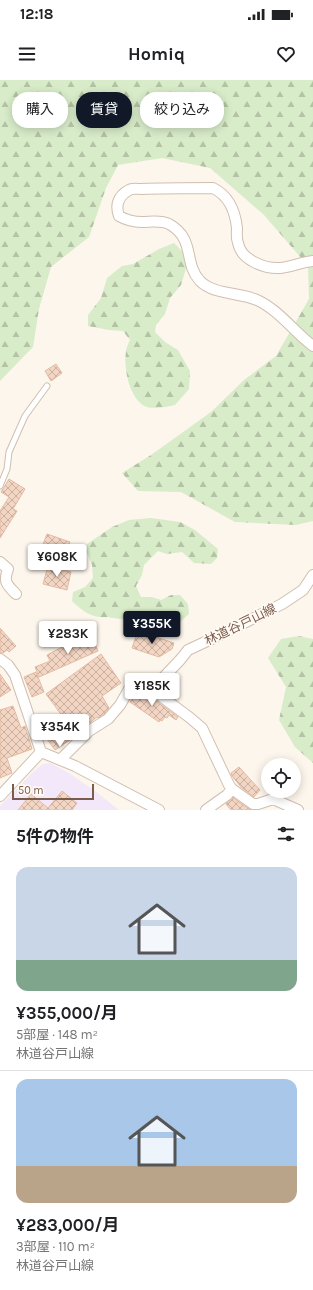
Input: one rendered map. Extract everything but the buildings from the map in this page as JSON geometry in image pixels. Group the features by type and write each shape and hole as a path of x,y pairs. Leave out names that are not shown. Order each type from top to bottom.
{"street":[{"path":"313,260 280,268 260,265 247,258 238,244 234,210 227,198 221,192 213,188 130,189 121,196 117,203 116,209 119,216 127,220 142,222 157,221 168,224 179,232 188,245 193,273 201,282 216,290 256,300 281,317 301,337 313,346"},
{"path":"0,562 8,569 6,576 7,584 16,594"},
{"name":"林道谷戸山線","path":"139,680 162,679 188,650 282,604 303,590 313,574"},
{"path":"0,659 8,665 15,675 41,752 75,766 159,810"},
{"path":"60,760 89,731 108,719 120,705 132,684 139,680 190,717 202,728 232,789 254,804 273,799 298,810"},
{"path":"0,796 41,752"},
{"path":"206,810 227,795 232,789"}],"lane":[{"path":"0,486 7,469 9,452 25,416 47,386"}],"shaded area":[{"path":"50,763 69,773 119,810 0,810 0,806 34,771 43,764"}],"green space":[{"path":"0,80 313,80 313,521 296,525 235,522 181,492 138,491 122,473 151,455 211,412 244,380 276,356 309,299 308,266 264,215 210,168 162,158 118,165 106,188 89,237 51,267 39,309 33,347 0,381"},
{"path":"174,243 184,253 187,265 181,285 170,298 165,314 156,325 155,332 165,342 178,350 190,371 189,389 175,405 161,408 150,408 141,404 132,391 129,383 125,359 126,349 130,340 123,331 88,326 88,315 101,298 107,278 122,266 133,264 159,249"},
{"path":"151,518 180,522 195,530 218,549 217,558 211,564 194,563 182,552 167,554 158,551 144,565 142,575 136,586 141,597 152,597 161,600 171,595 180,595 188,604 189,614 181,621 167,626 107,617 97,617 88,614 72,601 73,592 85,587 93,578 92,565 86,551 87,544 112,527 129,520"},
{"path":"299,636 313,639 313,763 295,747 279,720 286,687 268,658 281,639"}]}
